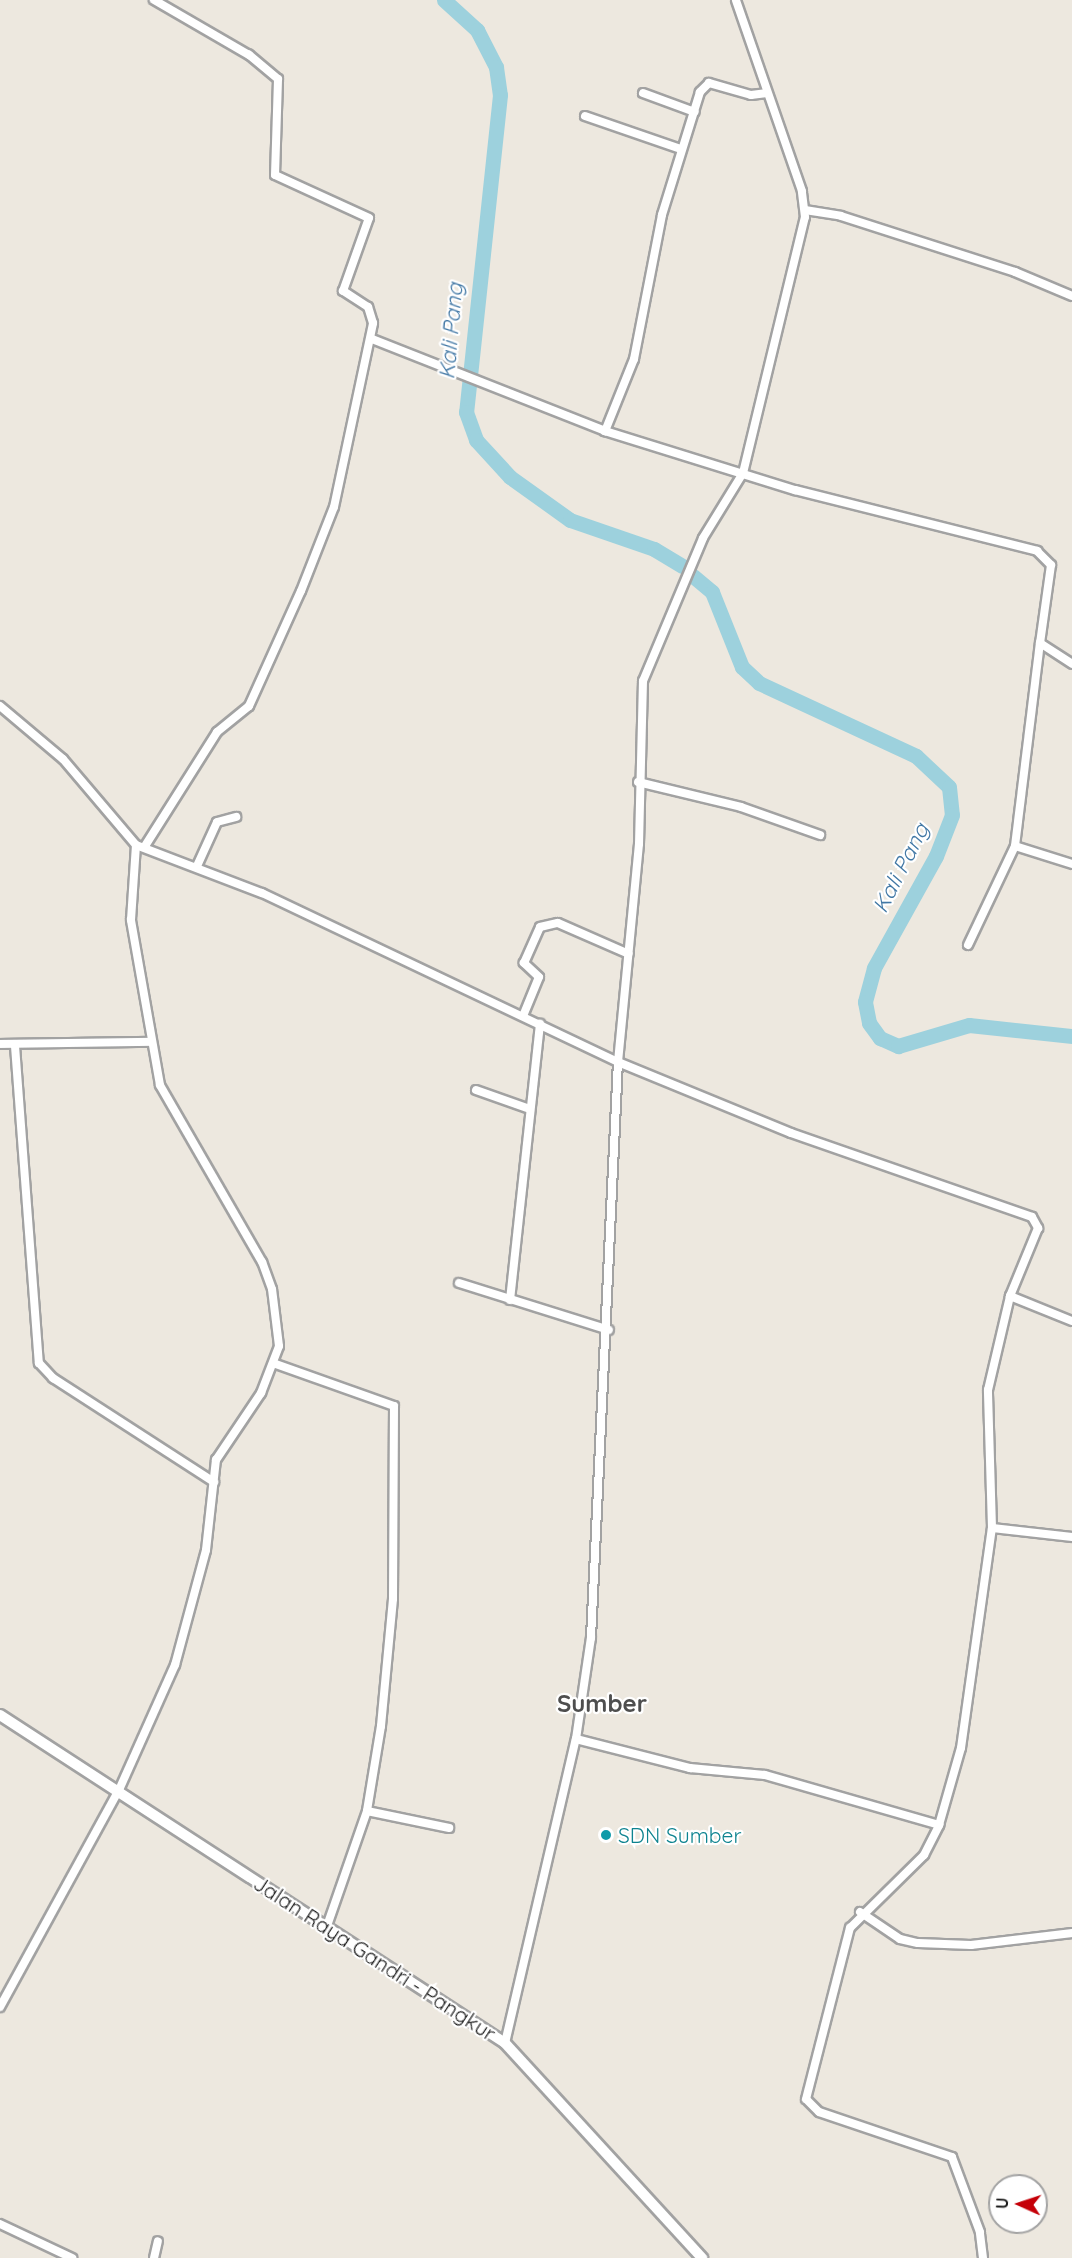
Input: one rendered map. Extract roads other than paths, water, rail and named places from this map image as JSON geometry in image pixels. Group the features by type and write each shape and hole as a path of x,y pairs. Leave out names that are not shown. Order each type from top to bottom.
{"street":[{"path":"0,2007 119,1790 187,1629 206,1550 214,1482 227,1438 276,1364 277,1316 262,1262 160,1085 131,920 141,846 217,732 249,706 302,591 331,517 372,339 368,307 344,291 369,218 278,181 278,79 249,55 154,0"},
{"path":"505,2043 576,1739 591,1638 609,1330 618,1062 629,954 643,681 703,538 743,473 806,210 736,0"},
{"path":"605,431 634,359 662,215 681,149 708,83 751,96 767,93"},
{"path":"643,93 695,112"},
{"path":"585,116 681,149"},
{"path":"806,210 841,216 1016,272 1072,296"},
{"path":"372,339 605,431 743,473 1045,556 1051,572 1015,846 969,945"},
{"path":"1040,643 1072,664"},
{"path":"0,706 63,759 141,846 197,866 618,1062 791,1133 1032,1217 1038,1228 1010,1296 988,1390 992,1528 961,1748 939,1825 912,1869 860,1912 837,1970 807,2102 819,2112 952,2157 980,2232 983,2258"},
{"path":"638,782 741,807 820,835"},
{"path":"197,866 216,822 236,817"},
{"path":"1015,846 1072,864"},
{"path":"523,1016 539,977 524,963 540,927 558,923 629,954"},
{"path":"510,1300 540,1024"},
{"path":"0,1044 151,1042"},
{"path":"21,1045 39,1363 53,1378 214,1482"},
{"path":"476,1090 530,1109"},
{"path":"459,1283 609,1330"},
{"path":"1010,1296 1072,1321"},
{"path":"276,1364 394,1406 391,1650 367,1811 327,1926"},
{"path":"992,1528 1072,1538"},
{"name":"Jalan Raya Gandri - Pangkur","path":"0,1715 119,1790 505,2043 702,2258"},
{"path":"576,1739 698,1770 765,1775 939,1825"},
{"path":"367,1811 449,1828"},
{"path":"860,1912 900,1939 918,1943 971,1945 1072,1934"},
{"path":"0,2224 72,2258"},
{"path":"154,2258 158,2241"}],"waterway":[{"name":"Kali Pang","path":"444,0 477,30 496,67 500,95 466,412 476,440 510,477 570,520 654,549 682,566"},
{"name":"Kali Pang","path":"693,576 712,592 742,667 759,683 916,756 949,787 952,815 936,856 874,968 865,1002 869,1023 880,1038 898,1046 969,1025 1072,1036"}],"place":[{"name":"SDN Sumber","path":"606,1835"}],"district":[{"name":"Sumber","path":"602,1704"}]}
